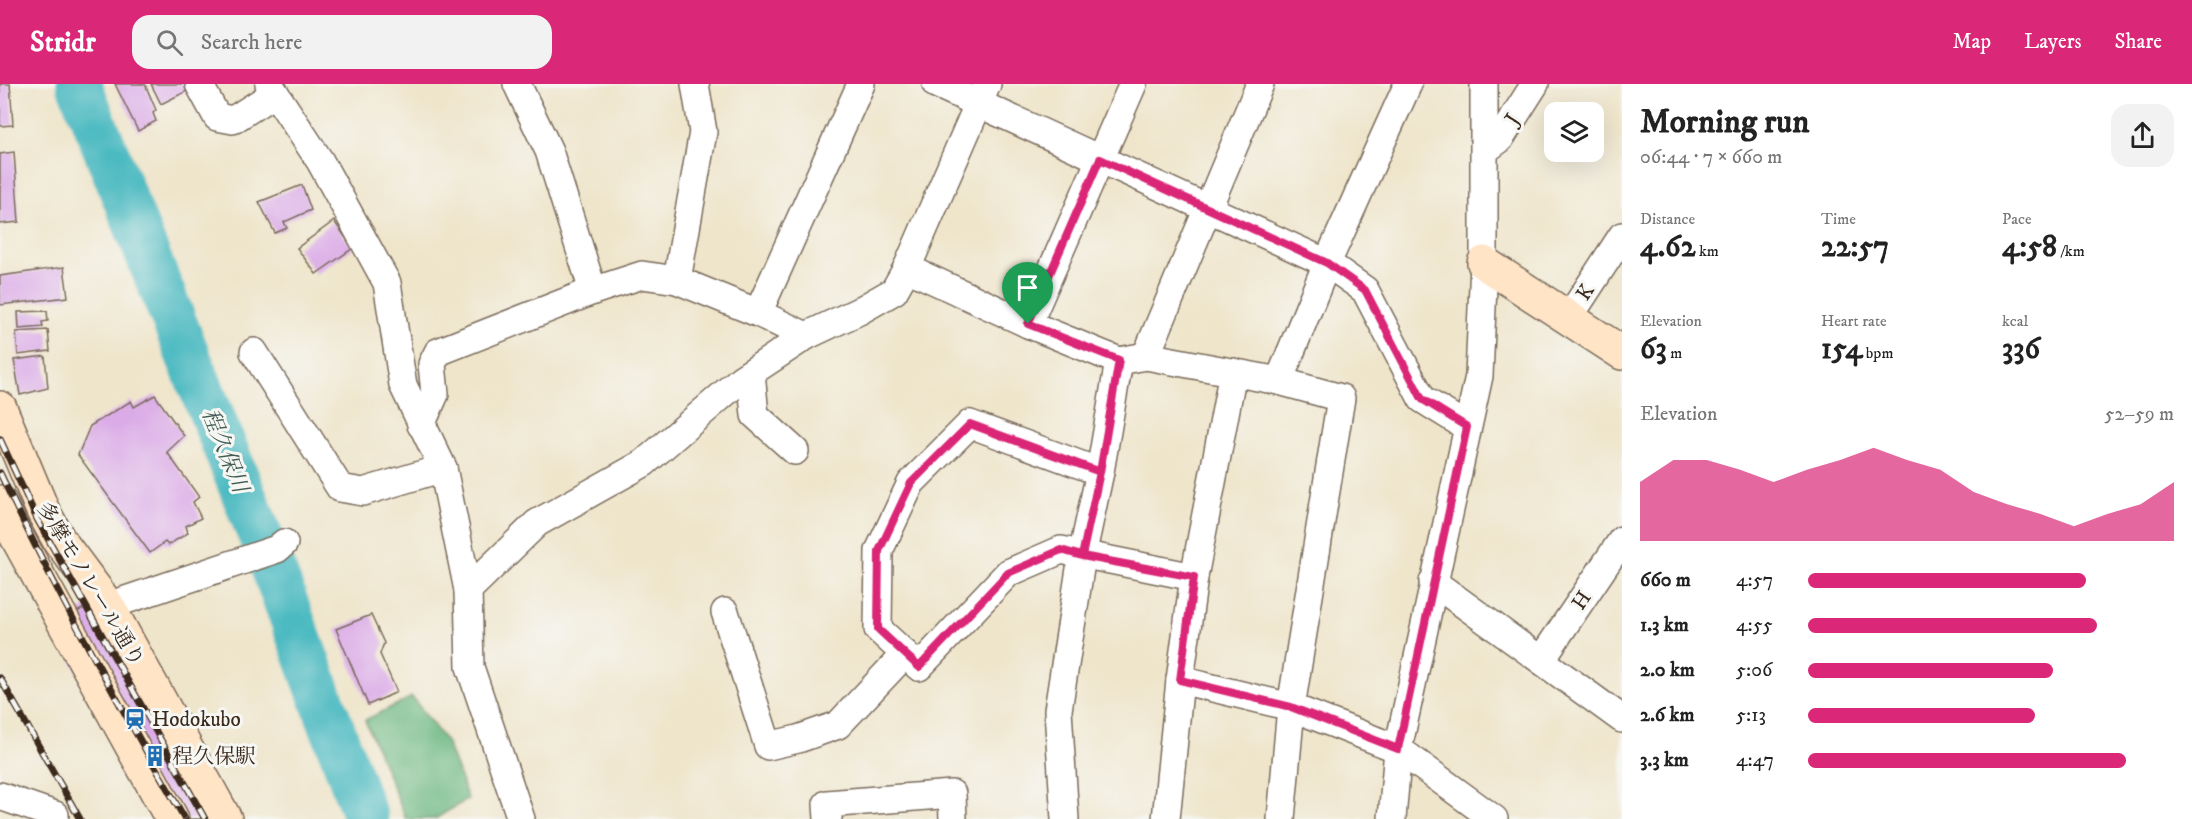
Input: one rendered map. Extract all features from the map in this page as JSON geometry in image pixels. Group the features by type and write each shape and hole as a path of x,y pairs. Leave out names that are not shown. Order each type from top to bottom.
{"main road":[{"path":"1484,263 1622,353"},
{"name":"多摩モノレール通り","path":"0,408 43,511 59,540 108,606 225,819"},
{"name":"多摩モノレール通り","path":"0,502 13,530 172,819"}],"street":[{"path":"199,84 217,117 233,120 272,89 320,161 387,283 403,385 443,468 468,590 470,667 521,819"},
{"path":"517,84 549,151 593,291"},
{"path":"676,280 703,132 695,84"},
{"path":"758,313 861,84"},
{"path":"936,84 982,94 1100,159 1327,263 1365,290 1422,399 1467,427"},
{"path":"1028,324 1133,84"},
{"path":"1146,356 1260,84"},
{"path":"1278,381 1327,263 1408,84"},
{"path":"1392,819 1398,749 1479,376 1484,263 1484,84"},
{"name":"J","path":"1485,150 1500,139 1535,84"},
{"path":"468,590 537,523 644,463 751,373 806,336 859,311 894,291 907,268 982,94"},
{"name":"K","path":"1568,319 1622,236"},
{"path":"907,268 1028,324 1119,360 1146,356 1278,381 1341,398 1291,707 1281,819"},
{"path":"421,425 435,394 432,364 438,352 593,291 642,275 676,280 758,313 806,336"},
{"path":"254,352 340,488 363,492 443,468"},
{"path":"1065,819 1058,710 1082,556 1100,472 1119,360"},
{"path":"1166,819 1180,680 1194,577 1233,372"},
{"path":"751,373 755,415 795,451"},
{"path":"1100,472 970,424 911,483 879,551 878,629 919,667 1008,573 1061,550 1194,577"},
{"name":"H","path":"1541,660 1622,540"},
{"path":"108,606 280,546"},
{"path":"1433,582 1622,719"},
{"path":"725,612 768,746 798,739 838,725 905,654"},
{"path":"1180,680 1291,707 1398,749 1494,819"},
{"path":"828,819 827,804 952,794 954,819"},
{"path":"0,795 55,815"}],"green space":[{"path":"412,697 447,743 468,799 435,819 406,819 365,720"}],"building":[{"path":"0,84 10,84 13,125 0,126"},
{"path":"115,84 145,84 156,110 153,113 156,121 138,131"},
{"path":"151,84 189,84 191,89 161,104"},
{"path":"14,152 19,222 0,224 0,154"},
{"path":"302,185 311,210 284,222 287,228 275,233 259,202"},
{"path":"334,221 353,248 316,274 297,248"},
{"path":"64,267 68,297 0,305 0,276"},
{"path":"47,311 48,321 42,322 43,327 19,329 18,312"},
{"path":"48,330 50,351 18,355 16,332"},
{"path":"45,356 48,388 20,395 14,360"},
{"path":"155,395 184,436 167,452 199,497 193,502 201,518 186,526 188,533 168,545 165,542 150,553 78,455 90,426 131,401 134,407"},
{"name":"程久保駅","path":"105,597 220,819 159,819 52,625"},
{"path":"371,615 384,643 380,654 397,692 368,705 336,629"}],"waterway":[{"name":"程久保川","path":"79,84 272,565 366,819"}],"railway":[{"path":"0,439 37,519 205,819"},
{"path":"0,473 66,605 185,819"},
{"path":"0,678 80,819"}],"place":[{"name":"Hodokubo","path":"135,719"},
{"name":"程久保駅","path":"155,756"}],"route":[{"path":"1028,324 1100,159 1327,263 1365,290 1422,399 1467,427 1398,749 1291,707 1180,680 1194,577 1082,556 1100,472 970,424 911,483 879,551 878,629 919,667 1008,573 1061,550 1082,556 1100,472 1119,360 1028,324"}]}
